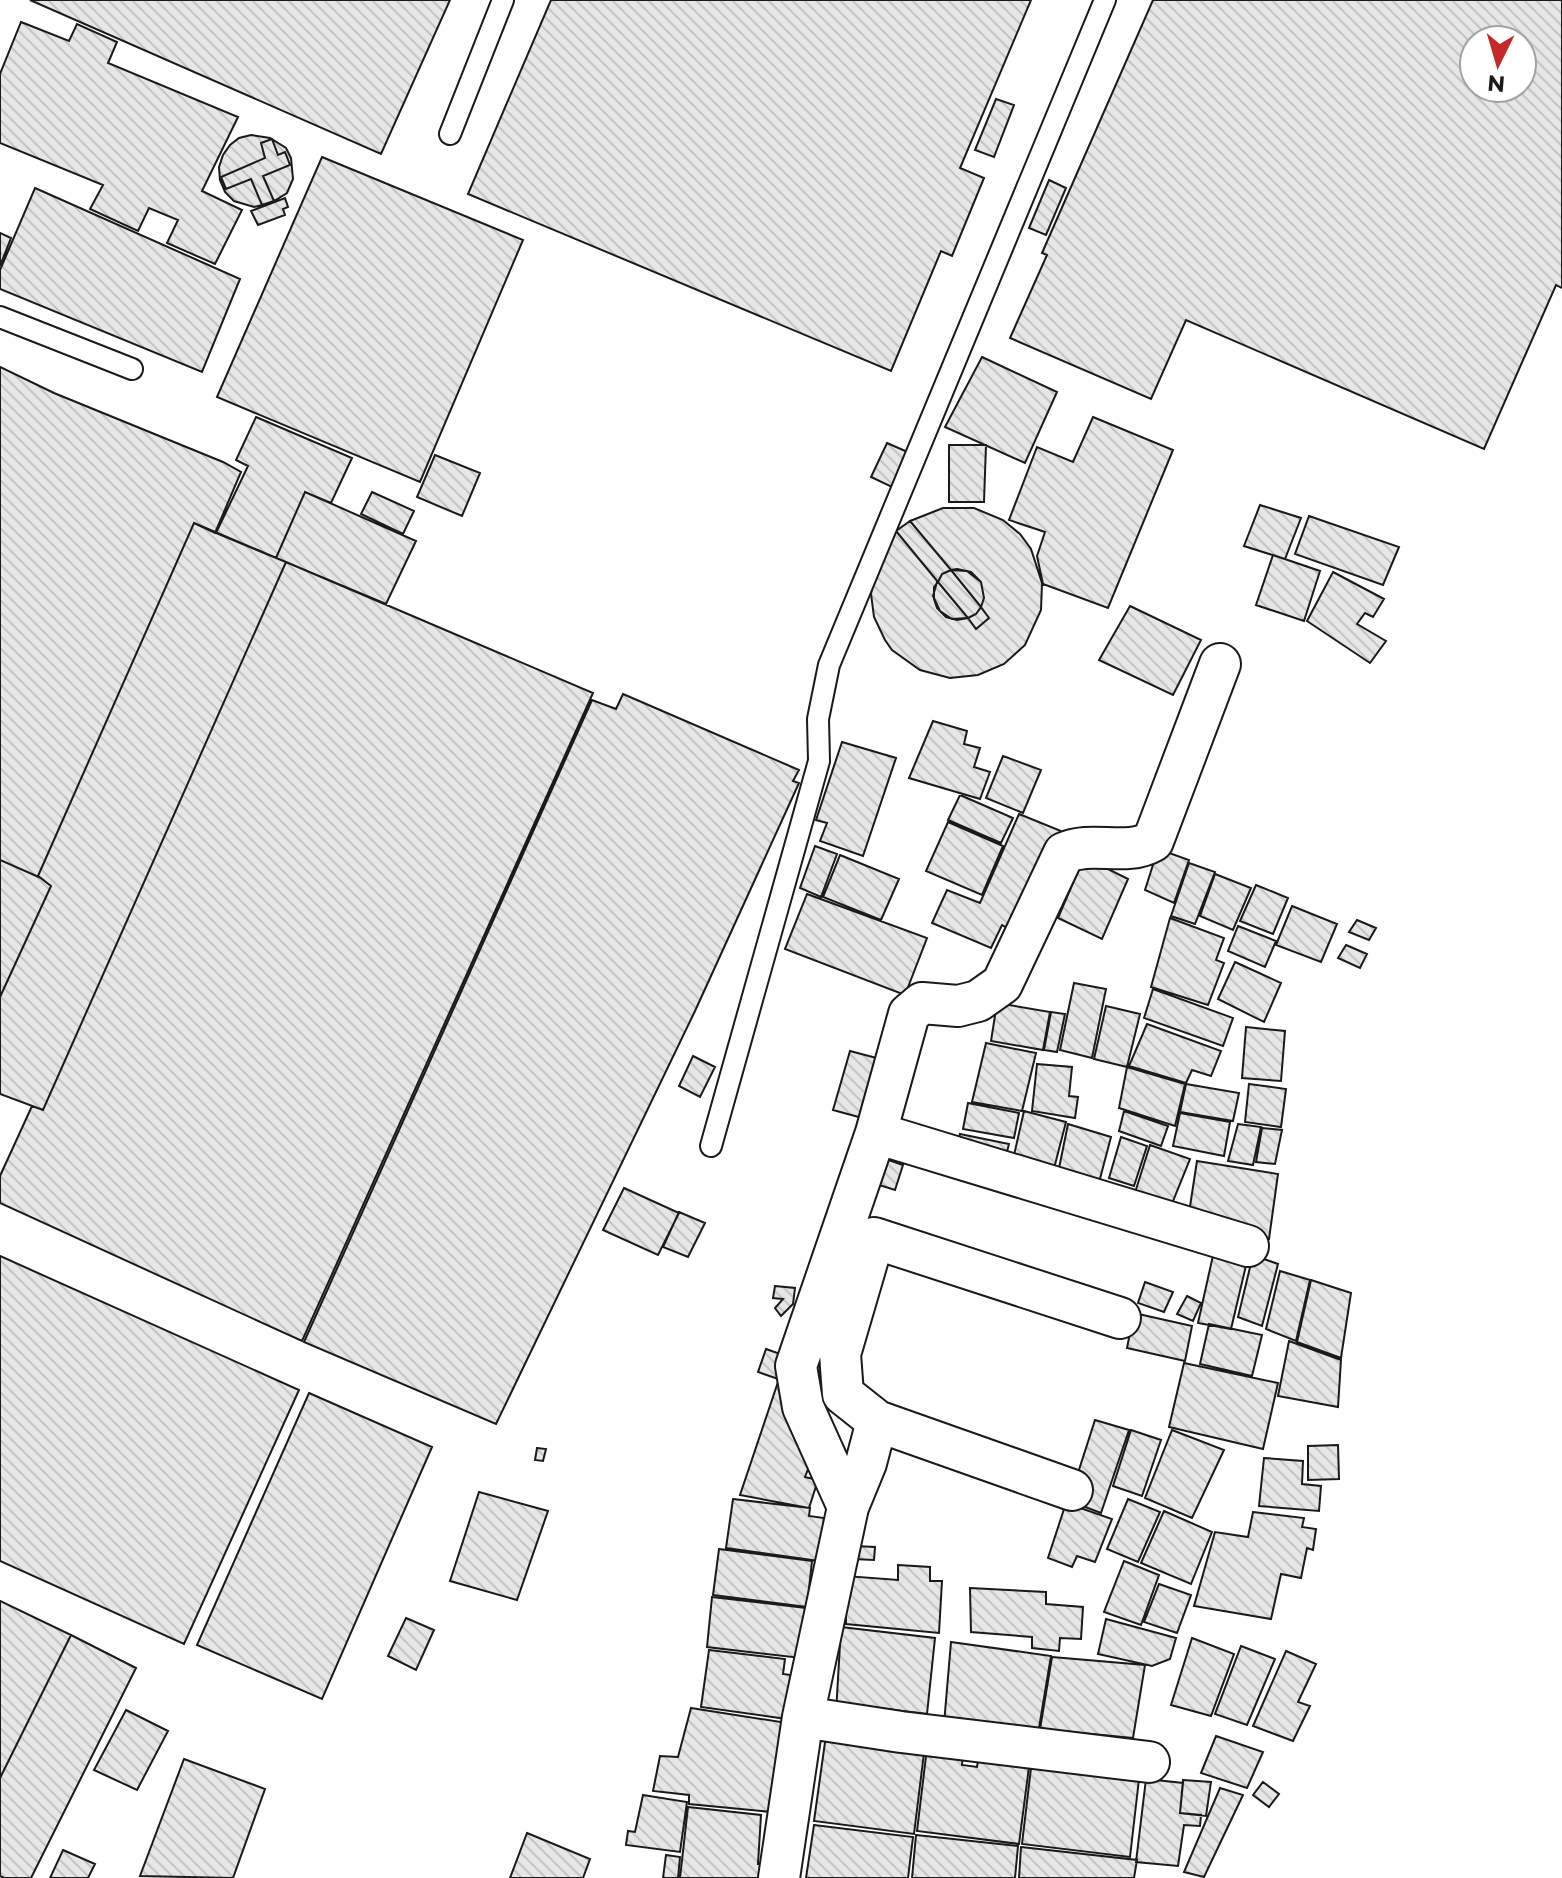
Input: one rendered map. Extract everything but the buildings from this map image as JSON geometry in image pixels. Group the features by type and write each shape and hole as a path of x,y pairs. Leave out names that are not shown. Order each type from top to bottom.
{"street":[{"path":"848,1507 803,1407 796,1366 876,1133 909,1014 922,1003 958,1006 978,1001 1002,984 1064,853 1079,846 1140,849 1153,841 1220,664"},
{"path":"876,1133 1248,1246"},
{"path":"1072,1490 877,1421 843,1394 840,1354 874,1238 1120,1318"},
{"path":"779,1878 803,1717 848,1507 866,1463 877,1421"},
{"path":"803,1717 1149,1762"}],"lane":[{"path":"450,134 503,0"},
{"path":"711,1146 819,761 818,719 829,665 1105,0"},
{"path":"0,317 132,369"}]}
